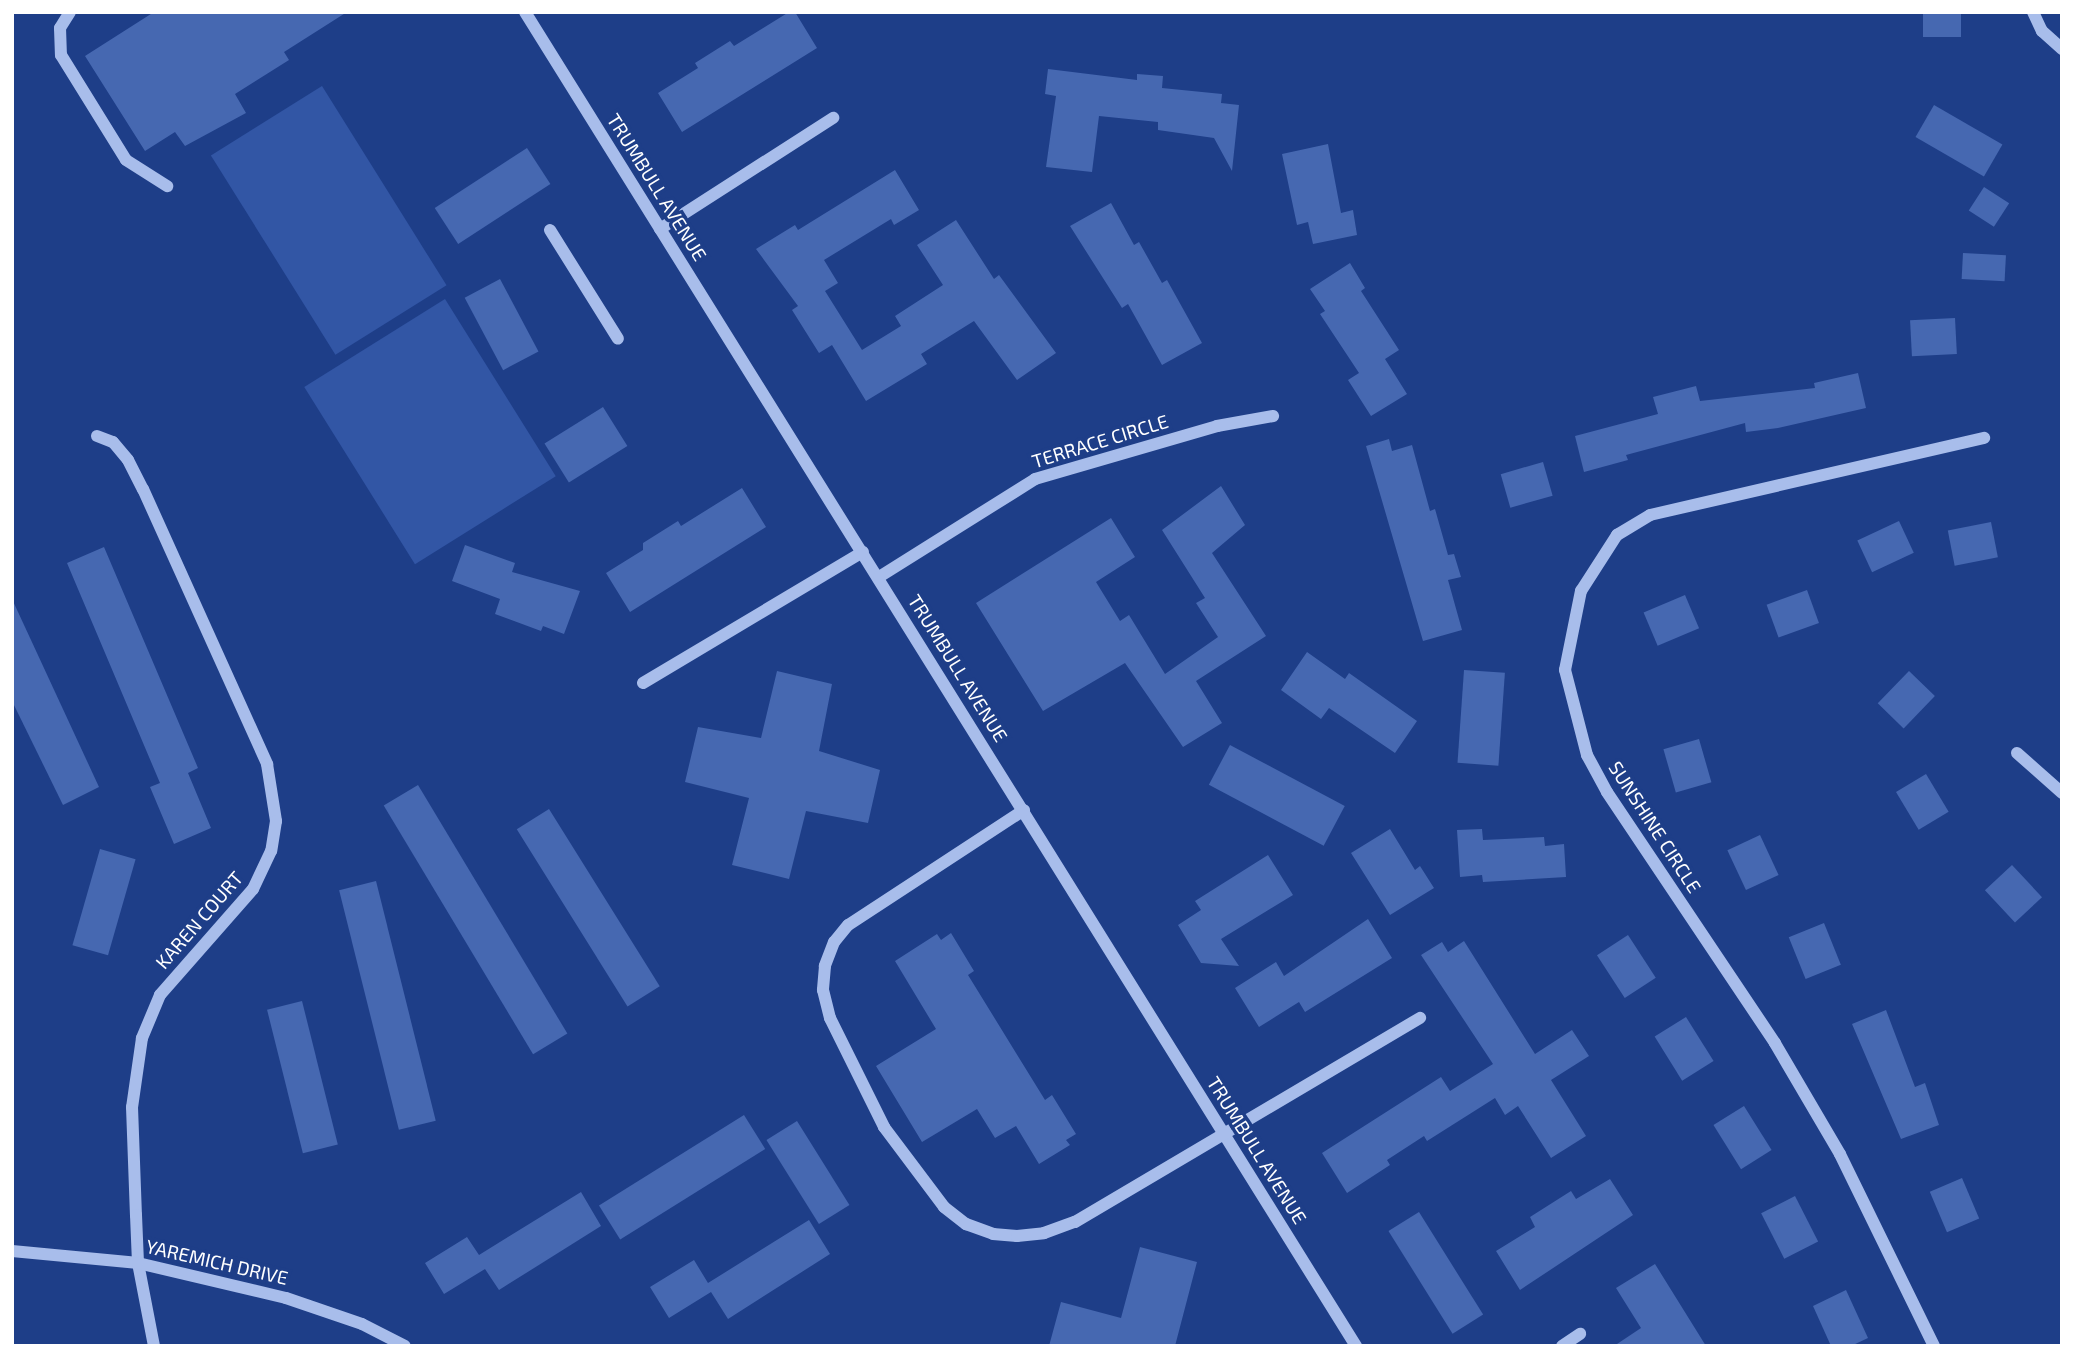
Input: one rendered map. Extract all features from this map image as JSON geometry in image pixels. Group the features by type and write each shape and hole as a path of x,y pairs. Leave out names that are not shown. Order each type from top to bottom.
{"street":[{"path":"70,12 60,27 61,55 126,160 167,186"},
{"name":"TRUMBULL AVENUE","path":"524,12 879,577 1356,1346"},
{"path":"2033,12 2042,31 2062,50"},
{"path":"660,229 834,118"},
{"path":"550,230 618,339"},
{"name":"TERRACE CIRCLE","path":"879,577 1035,479 1217,426 1273,416"},
{"name":"KAREN COURT","path":"97,436 113,442 128,460 143,489 267,764 276,821 271,851 253,889 160,995 142,1038 132,1107 138,1263 154,1346"},
{"name":"SUNSHINE CIRCLE","path":"1934,1346 1840,1154 1775,1043 1606,792 1587,755 1565,670 1569,629 1581,591 1617,535 1650,515 1984,438"},
{"path":"643,683 863,552"},
{"path":"2017,753 2062,793"},
{"path":"1024,810 865,912 834,942 823,990 830,1018 884,1127 944,1207 967,1224 993,1234 1017,1236 1044,1233 1075,1222 1420,1018"},
{"name":"YAREMICH DRIVE","path":"12,1251 138,1263 286,1298 362,1324 405,1346"},
{"path":"1562,1346 1580,1334"}],"shaded area":[{"path":"322,86 447,285 335,355 211,155"},
{"path":"445,299 556,476 415,564 304,387"}],"building":[{"path":"154,12 347,12 284,52 289,60 235,94 246,113 185,146 175,132 145,151 85,56"},
{"path":"789,12 795,12 817,48 682,132 658,93 698,68 695,63 730,41 734,46"},
{"path":"1923,12 1961,12 1961,37 1923,37"},
{"path":"1048,69 1137,80 1137,74 1163,76 1162,88 1222,94 1221,103 1239,105 1232,171 1214,138 1158,130 1158,122 1099,116 1092,172 1046,167 1056,96 1045,94"},
{"path":"1934,105 2002,144 1984,177 1916,137"},
{"path":"1328,144 1341,213 1353,210 1357,235 1313,244 1308,222 1297,225 1282,154"},
{"path":"527,148 550,184 458,244 435,208"},
{"path":"895,170 919,210 894,225 891,219 824,260 838,283 825,291 862,350 901,326 895,316 943,285 917,245 956,220 994,279 999,275 1056,353 1017,380 974,321 921,354 927,364 866,401 832,345 819,353 792,310 798,306 756,249 795,225 798,230"},
{"path":"1984,187 2009,203 1994,227 1969,210"},
{"path":"1111,203 1134,245 1139,242 1162,283 1167,280 1202,343 1162,365 1128,304 1122,308 1070,226"},
{"path":"1963,253 2006,255 2005,281 1962,279"},
{"path":"1350,263 1365,288 1361,291 1399,350 1385,359 1407,394 1371,416 1348,380 1359,373 1320,314 1325,311 1310,289"},
{"path":"500,279 538,351 503,370 465,298"},
{"path":"1955,318 1957,354 1912,356 1910,320"},
{"path":"1858,373 1866,408 1778,428 1746,432 1745,423 1626,455 1628,460 1584,472 1575,436 1658,414 1653,397 1696,386 1700,401 1815,388 1814,383"},
{"path":"603,407 627,446 569,483 544,444"},
{"path":"1389,439 1392,451 1412,445 1430,511 1435,509 1448,555 1454,554 1461,577 1448,580 1462,630 1423,641 1366,446"},
{"path":"1543,462 1553,496 1510,508 1501,474"},
{"path":"1221,486 1245,525 1212,553 1266,636 1196,681 1222,723 1183,747 1125,663 1043,711 976,603 1111,518 1135,557 1096,582 1120,621 1129,615 1165,674 1218,637 1196,603 1205,598 1162,530"},
{"path":"742,488 766,527 630,612 606,573 643,550 643,543 678,521 681,526"},
{"path":"1899,521 1914,553 1872,572 1857,540"},
{"path":"1991,522 1998,557 1955,566 1948,530"},
{"path":"465,545 515,563 512,572 580,591 564,634 543,626 541,631 495,614 500,599 452,581"},
{"path":"104,547 198,768 188,773 211,828 174,844 150,787 160,783 67,563"},
{"path":"1807,590 1819,623 1779,638 1767,605"},
{"path":"1685,595 1699,628 1658,646 1644,613"},
{"path":"12,599 99,787 63,805 12,701"},
{"path":"1307,652 1345,679 1349,673 1417,721 1395,753 1329,708 1321,719 1281,690"},
{"path":"1464,670 1505,673 1498,766 1458,763"},
{"path":"777,671 832,684 819,751 880,770 868,823 806,811 789,879 732,865 749,798 685,782 698,727 761,738"},
{"path":"1909,671 1935,696 1904,728 1878,703"},
{"path":"1699,739 1711,782 1676,792 1663,749"},
{"path":"1230,745 1345,806 1324,846 1209,785"},
{"path":"1926,774 1949,812 1919,830 1896,792"},
{"path":"418,785 567,1034 533,1054 384,806"},
{"path":"549,809 660,986 628,1006 517,829"},
{"path":"1390,829 1415,870 1420,866 1434,888 1390,915 1351,853"},
{"path":"1482,829 1483,840 1544,837 1545,846 1564,844 1566,877 1483,882 1482,875 1460,877 1457,830"},
{"path":"1760,835 1779,875 1746,890 1727,850"},
{"path":"100,849 136,859 108,955 72,945"},
{"path":"1268,855 1293,895 1221,939 1239,966 1201,963 1178,925 1201,910 1195,901"},
{"path":"2012,865 2042,897 2015,922 1985,890"},
{"path":"376,881 436,1121 399,1130 339,890"},
{"path":"1368,919 1392,958 1305,1012 1299,1002 1259,1027 1235,988 1276,962 1284,976"},
{"path":"1824,923 1841,965 1806,979 1789,937"},
{"path":"951,933 974,971 968,975 1045,1100 1052,1095 1076,1134 1066,1140 1070,1145 1039,1164 1016,1126 995,1138 977,1109 922,1142 876,1066 936,1029 895,961 937,934 941,940"},
{"path":"1628,935 1656,978 1625,998 1597,955"},
{"path":"1464,941 1535,1054 1572,1030 1589,1056 1551,1080 1586,1136 1551,1158 1518,1106 1505,1115 1495,1098 1427,1141 1424,1136 1387,1160 1390,1165 1347,1193 1322,1153 1441,1077 1450,1091 1493,1064 1421,955 1442,942 1448,952"},
{"path":"302,1001 338,1145 303,1153 267,1010"},
{"path":"1886,1010 1915,1087 1925,1083 1939,1125 1901,1139 1852,1024"},
{"path":"1686,1017 1714,1061 1682,1081 1655,1037"},
{"path":"1744,1106 1772,1150 1741,1169 1713,1125"},
{"path":"744,1115 765,1149 620,1240 599,1206"},
{"path":"797,1121 849,1205 819,1224 766,1140"},
{"path":"1962,1178 1979,1219 1947,1232 1930,1192"},
{"path":"1610,1179 1633,1215 1520,1290 1496,1251 1535,1227 1530,1217 1571,1191 1576,1199"},
{"path":"581,1192 601,1226 499,1290 485,1269 444,1294 425,1263 467,1237 479,1255"},
{"path":"1795,1196 1818,1241 1784,1259 1761,1213"},
{"path":"1419,1212 1483,1315 1453,1334 1388,1231"},
{"path":"809,1220 830,1254 728,1319 711,1292 669,1318 650,1287 694,1260 708,1283"},
{"path":"1140,1247 1197,1262 1175,1346 1049,1346 1061,1302 1121,1318"},
{"path":"1655,1264 1706,1346 1614,1346 1641,1328 1616,1288"},
{"path":"1846,1290 1868,1338 1851,1346 1831,1346 1813,1306"}]}
